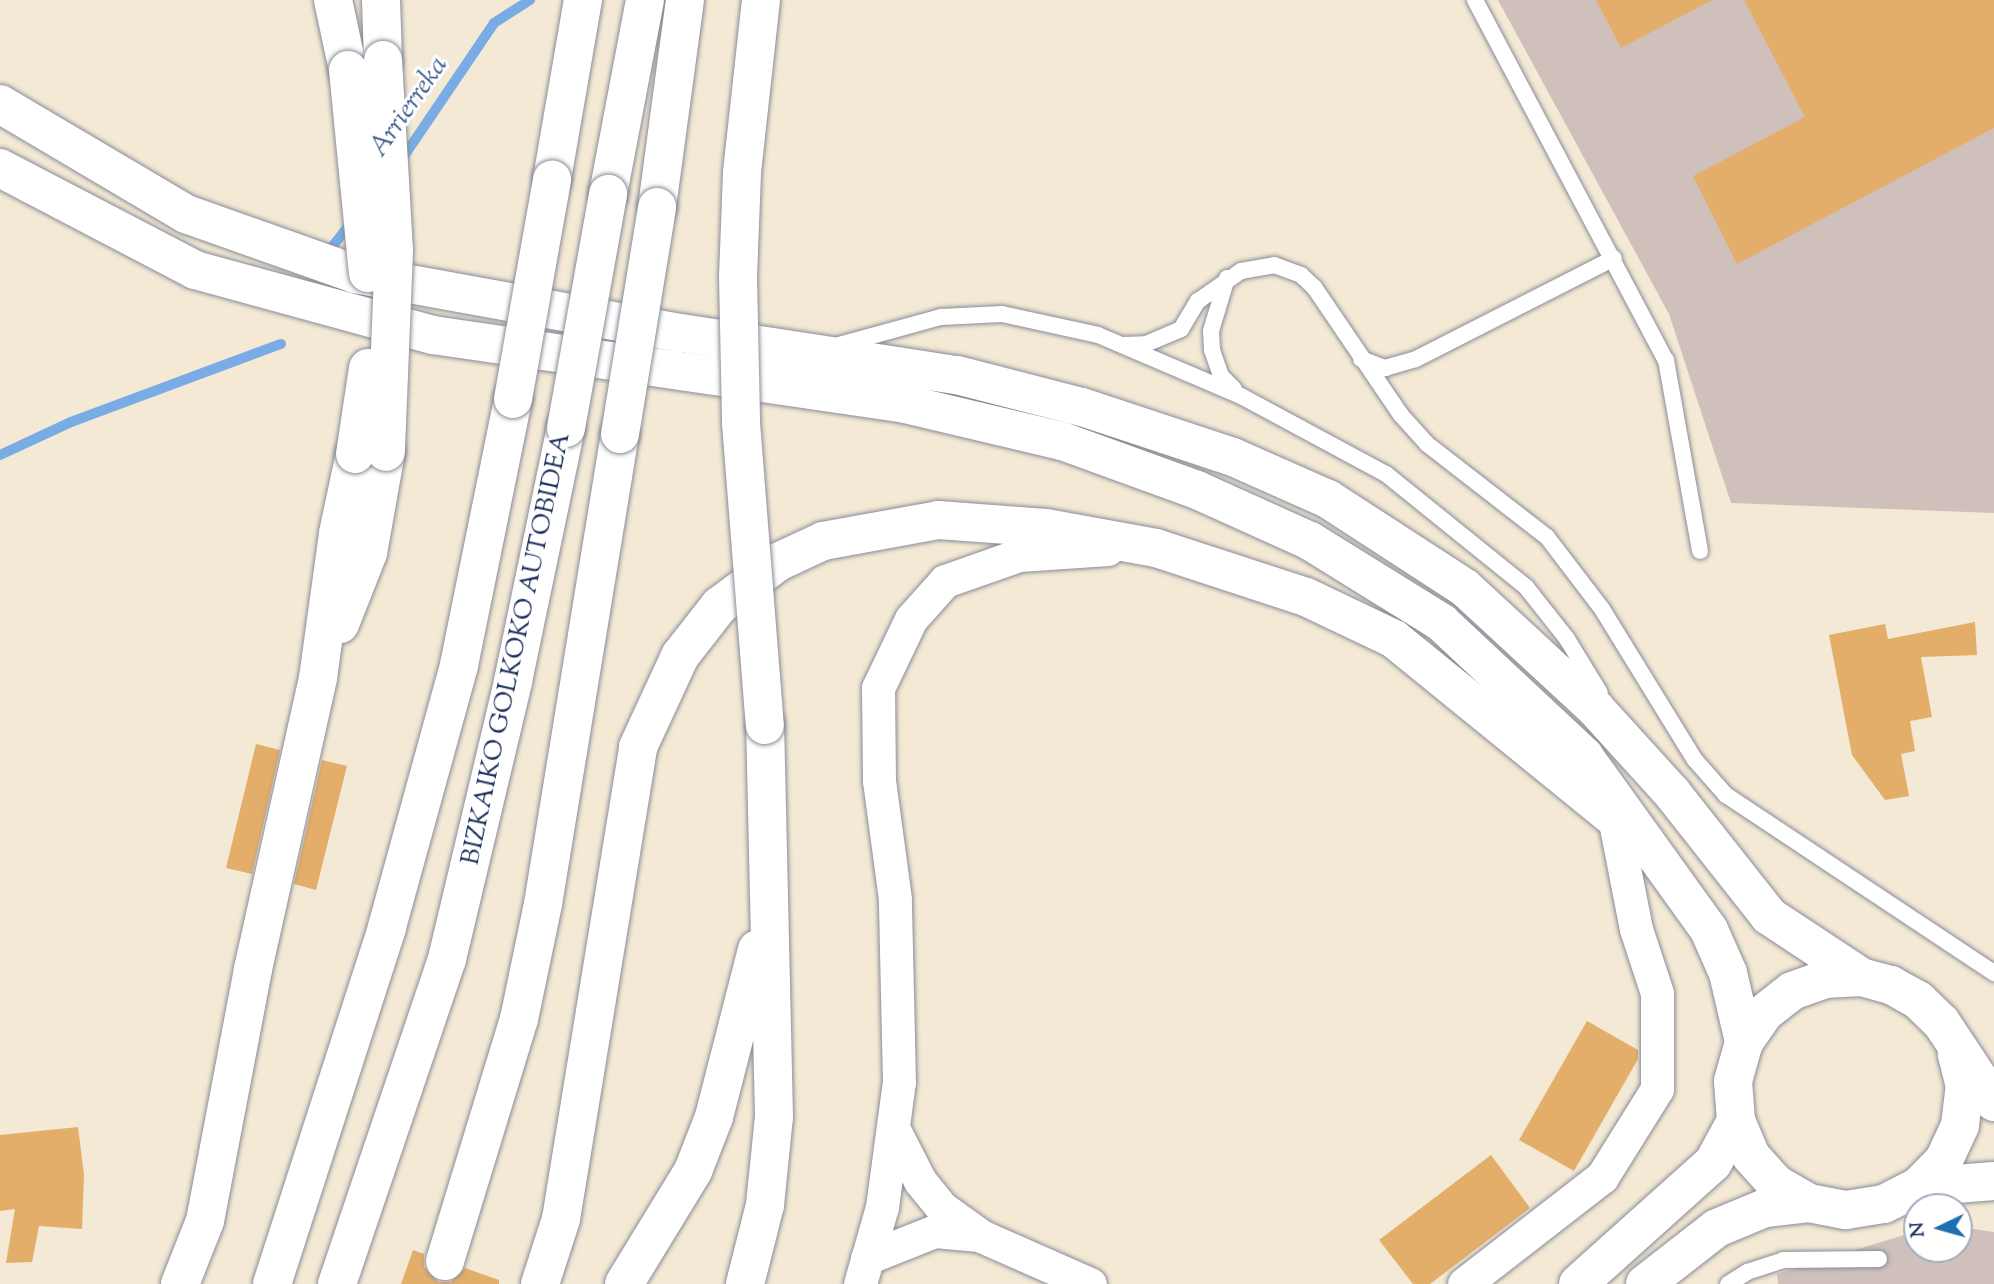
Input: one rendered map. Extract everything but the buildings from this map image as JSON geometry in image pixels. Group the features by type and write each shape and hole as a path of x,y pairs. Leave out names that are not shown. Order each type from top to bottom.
{"main road":[{"path":"333,0 365,65"},
{"path":"180,1284 205,1221 253,969 318,678 338,533 370,453 371,353 365,65 381,0"},
{"name":"BIZKAIKO GOLKOKO AUTOBIDEA","path":"272,1284 387,927 444,717 513,399 583,0"},
{"name":"BIZKAIKO GOLKOKO AUTOBIDEA","path":"337,1284 447,959 513,681 566,428 645,0"},
{"path":"445,1261 524,994 657,207 685,0"},
{"path":"745,1284 765,1205 774,1117 765,725 741,423 738,276 743,160 761,0"},
{"path":"0,104 186,214 355,274 806,352 957,375 1082,407 1233,457 1328,499 1465,588 1595,708 1635,752 1769,916 1861,977"},
{"path":"0,168 195,270 420,331 671,372 901,403 1062,441 1197,490 1310,541 1442,623 1584,756 1709,930 1728,973 1744,1042"},
{"path":"540,1284 561,1219 638,747 680,656 719,606 778,562 823,541 938,520 1046,528 1156,548 1306,597 1394,639 1644,842"},
{"path":"624,1284 693,1171 714,1117 759,941 768,853"},
{"path":"1809,1203 1776,1184 1751,1156 1736,1121 1733,1081 1744,1042 1764,1013 1792,991 1825,979 1861,977 1891,985 1919,1000 1941,1022 1956,1050 1994,1102"},
{"path":"1645,1284 1717,1227 1766,1208 1809,1203 1859,1208 1884,1204 1918,1187 1944,1160 1960,1125 1965,1087 1956,1050"},
{"path":"1578,1284 1713,1163 1736,1121"},
{"path":"1918,1187 1994,1181"}],"street":[{"path":"864,1271 881,1207 900,1082 895,899 879,781 878,688 911,619 945,581 1019,555 1156,548"},
{"path":"1464,1284 1602,1177 1657,1089 1657,993 1636,929 1614,817"},
{"path":"893,1128 920,1181 942,1208 981,1236 1090,1284"},
{"path":"864,1271 935,1231 981,1236"}],"lane":[{"path":"1475,0 1614,258 1665,360 1700,551"},
{"path":"1359,358 1385,368 1416,359 1614,258"},
{"path":"1122,345 1146,344 1181,329 1198,301 1227,278 1257,266 1289,268 1314,287 1359,358 1427,444 1547,537 1602,609 1695,760 1726,794 1994,973"},
{"path":"1227,278 1211,331 1212,350 1221,376 1241,396"},
{"path":"806,352 878,337 941,317 1002,314 1098,335 1241,396 1386,474 1526,587 1567,639 1635,752"},
{"path":"1728,1284 1783,1260 1879,1259"}],"shaded area":[{"path":"1498,0 1994,0 1994,513 1731,503 1669,314"},
{"path":"1973,1229 1994,1232 1994,1284 1778,1284 1777,1274 1903,1235 1903,1263 1973,1263"}],"waterway":[{"name":"Arrierreka","path":"400,162 494,23 530,0"},
{"name":"Arrierreka","path":"332,247 351,223"},
{"name":"Arrierreka","path":"0,455 71,422 281,344"}]}
